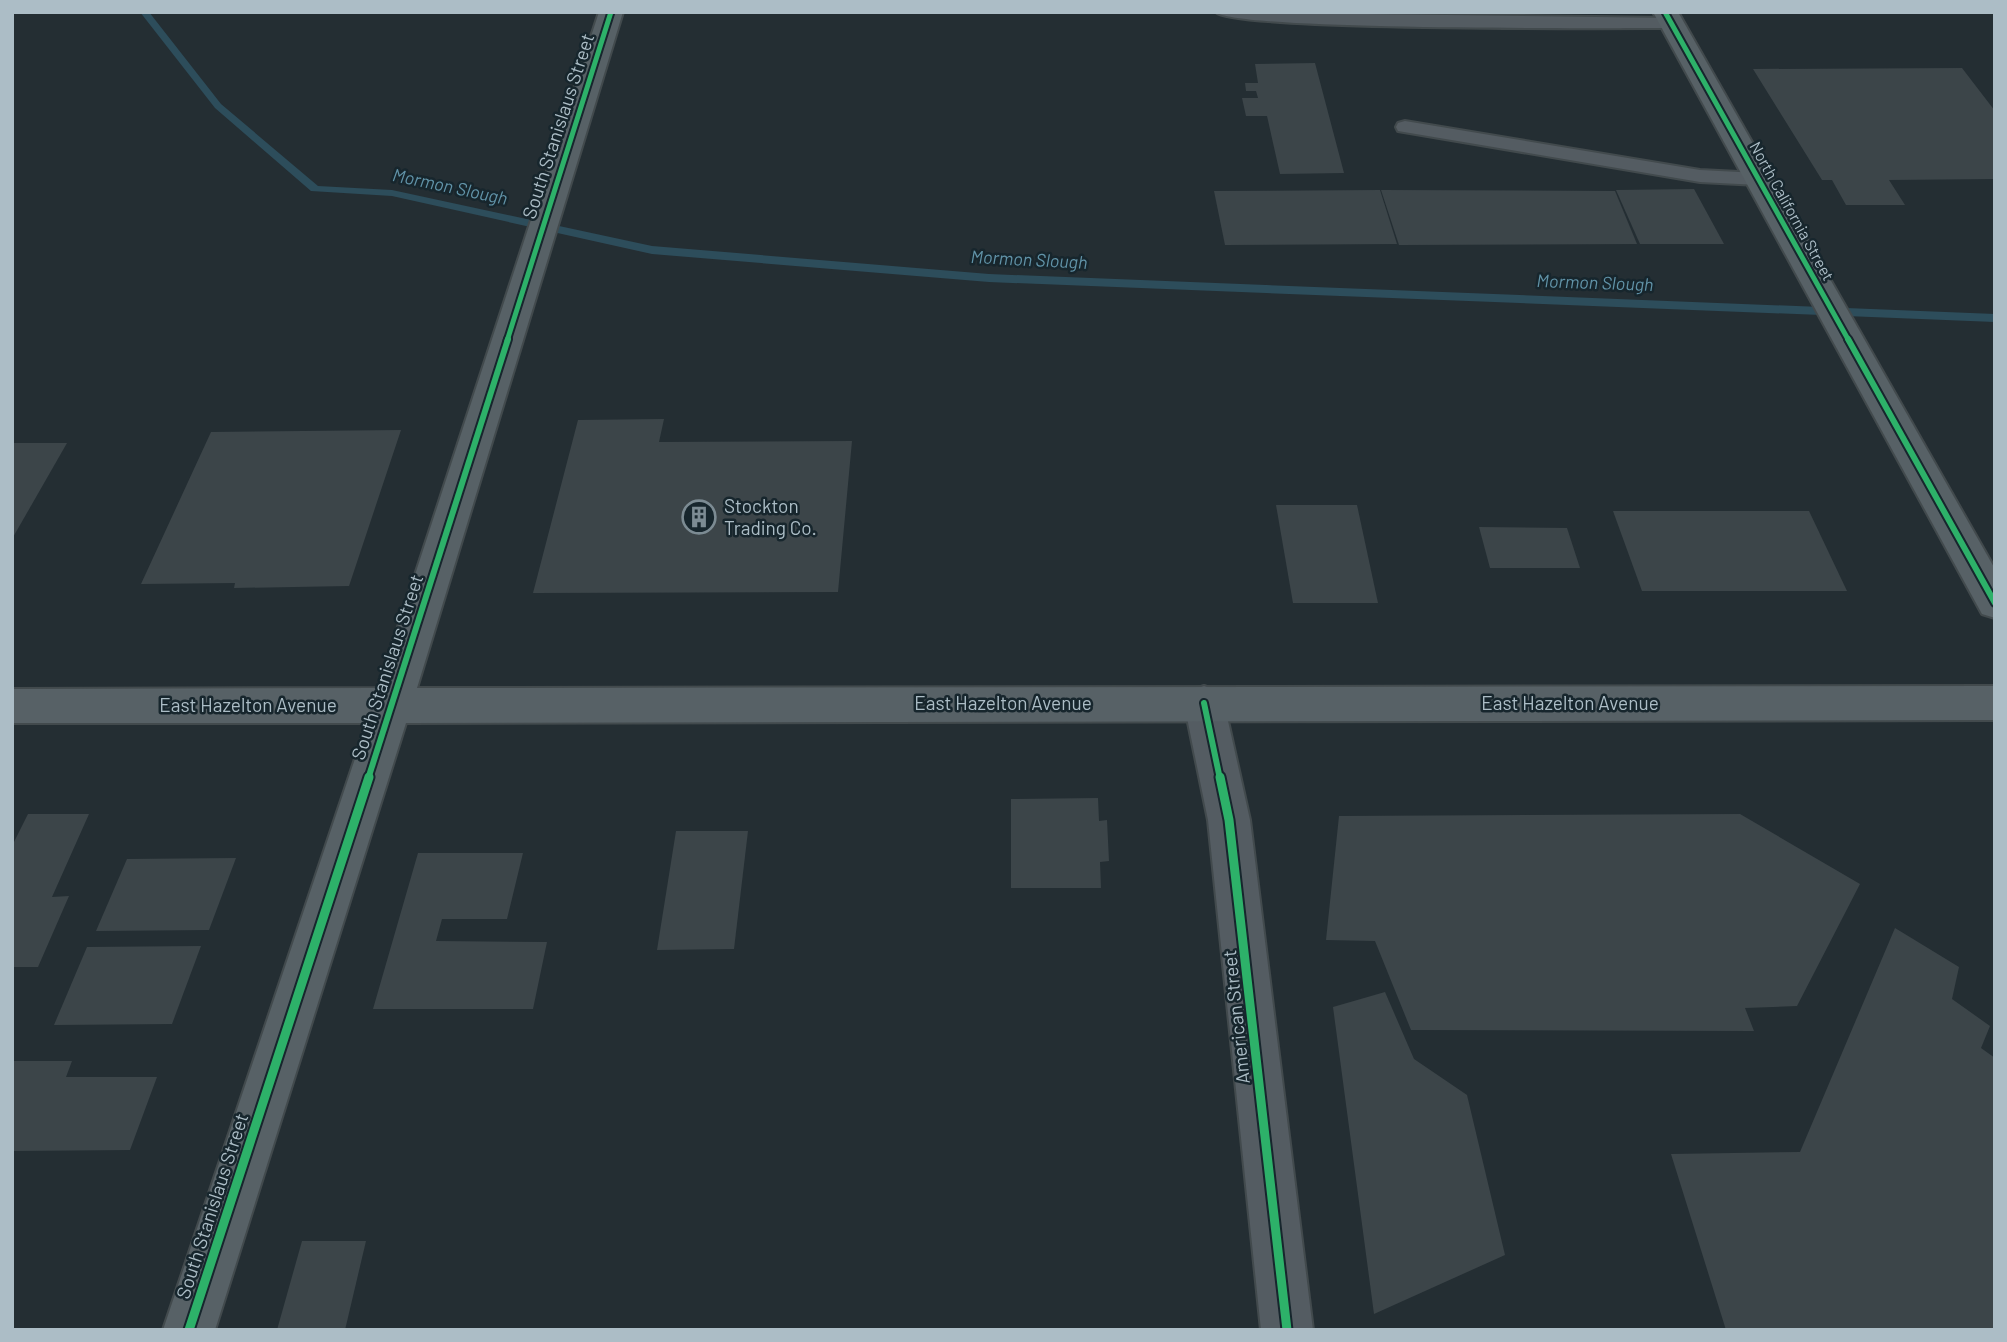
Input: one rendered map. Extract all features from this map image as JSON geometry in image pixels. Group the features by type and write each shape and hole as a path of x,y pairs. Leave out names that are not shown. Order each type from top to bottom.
{"street":[{"name":"South Stanislaus Street","path":"189,1330 392,705 611,12"},
{"name":"North California Street","path":"1667,17 1995,603"},
{"name":"American Street","path":"1204,703 1230,820 1287,1330"},
{"name":"East Hazelton Avenue","path":"12,706 1995,703"}],"lane":[{"path":"1224,12 1264,17 1346,15 1362,22 1667,17"},
{"path":"1405,127 1700,176 1758,179"}],"building":[{"path":"1315,63 1344,173 1280,174 1267,116 1246,116 1242,98 1258,98 1256,91 1246,91 1245,83 1258,83 1255,64"},
{"path":"1962,68 1995,111 1995,179 1889,180 1905,205 1846,205 1832,180 1822,180 1753,69"},
{"path":"1694,189 1724,244 1640,244 1616,190"},
{"path":"1380,190 1397,244 1225,245 1214,191"},
{"path":"1381,190 1615,191 1637,244 1399,245"},
{"name":"Stockton Trading Co.","path":"664,419 659,442 852,441 838,592 533,593 578,420"},
{"path":"401,430 349,586 234,588 235,583 141,584 211,432"},
{"path":"12,443 67,443 12,539"},
{"path":"1276,505 1357,505 1378,603 1293,603"},
{"path":"1613,511 1809,511 1847,591 1642,591"},
{"path":"1479,527 1567,528 1580,568 1490,568"},
{"path":"1098,798 1099,821 1107,820 1109,861 1100,862 1101,888 1011,888 1011,799"},
{"path":"28,814 89,814 52,897 69,896 38,967 12,967 12,846"},
{"path":"1740,814 1860,884 1797,1006 1745,1008 1754,1031 1411,1030 1375,941 1326,940 1339,816"},
{"path":"676,831 748,831 734,949 657,950"},
{"path":"418,853 523,853 507,919 442,919 436,941 547,942 533,1009 373,1009"},
{"path":"236,858 209,930 96,931 127,859"},
{"path":"1895,928 1959,967 1952,999 1990,1026 1981,1048 1995,1058 1995,1330 1726,1330 1671,1154 1800,1152"},
{"path":"201,946 172,1024 54,1025 87,947"},
{"path":"1385,992 1414,1059 1467,1095 1505,1255 1374,1314 1333,1007"},
{"path":"12,1061 72,1061 66,1077 157,1077 130,1150 12,1151"},
{"path":"302,1241 366,1241 345,1330 277,1330"}],"waterway":[{"name":"Mormon Slough","path":"144,12 218,106 315,189 392,193 652,250 989,278 1995,318"}],"cycle path":[{"path":"189,1330 392,705 611,12"},
{"path":"1665,12 1995,603"},
{"path":"1204,703 1229,820 1287,1330"}],"place":[{"name":"Stockton Trading Co.","path":"699,517"}]}
